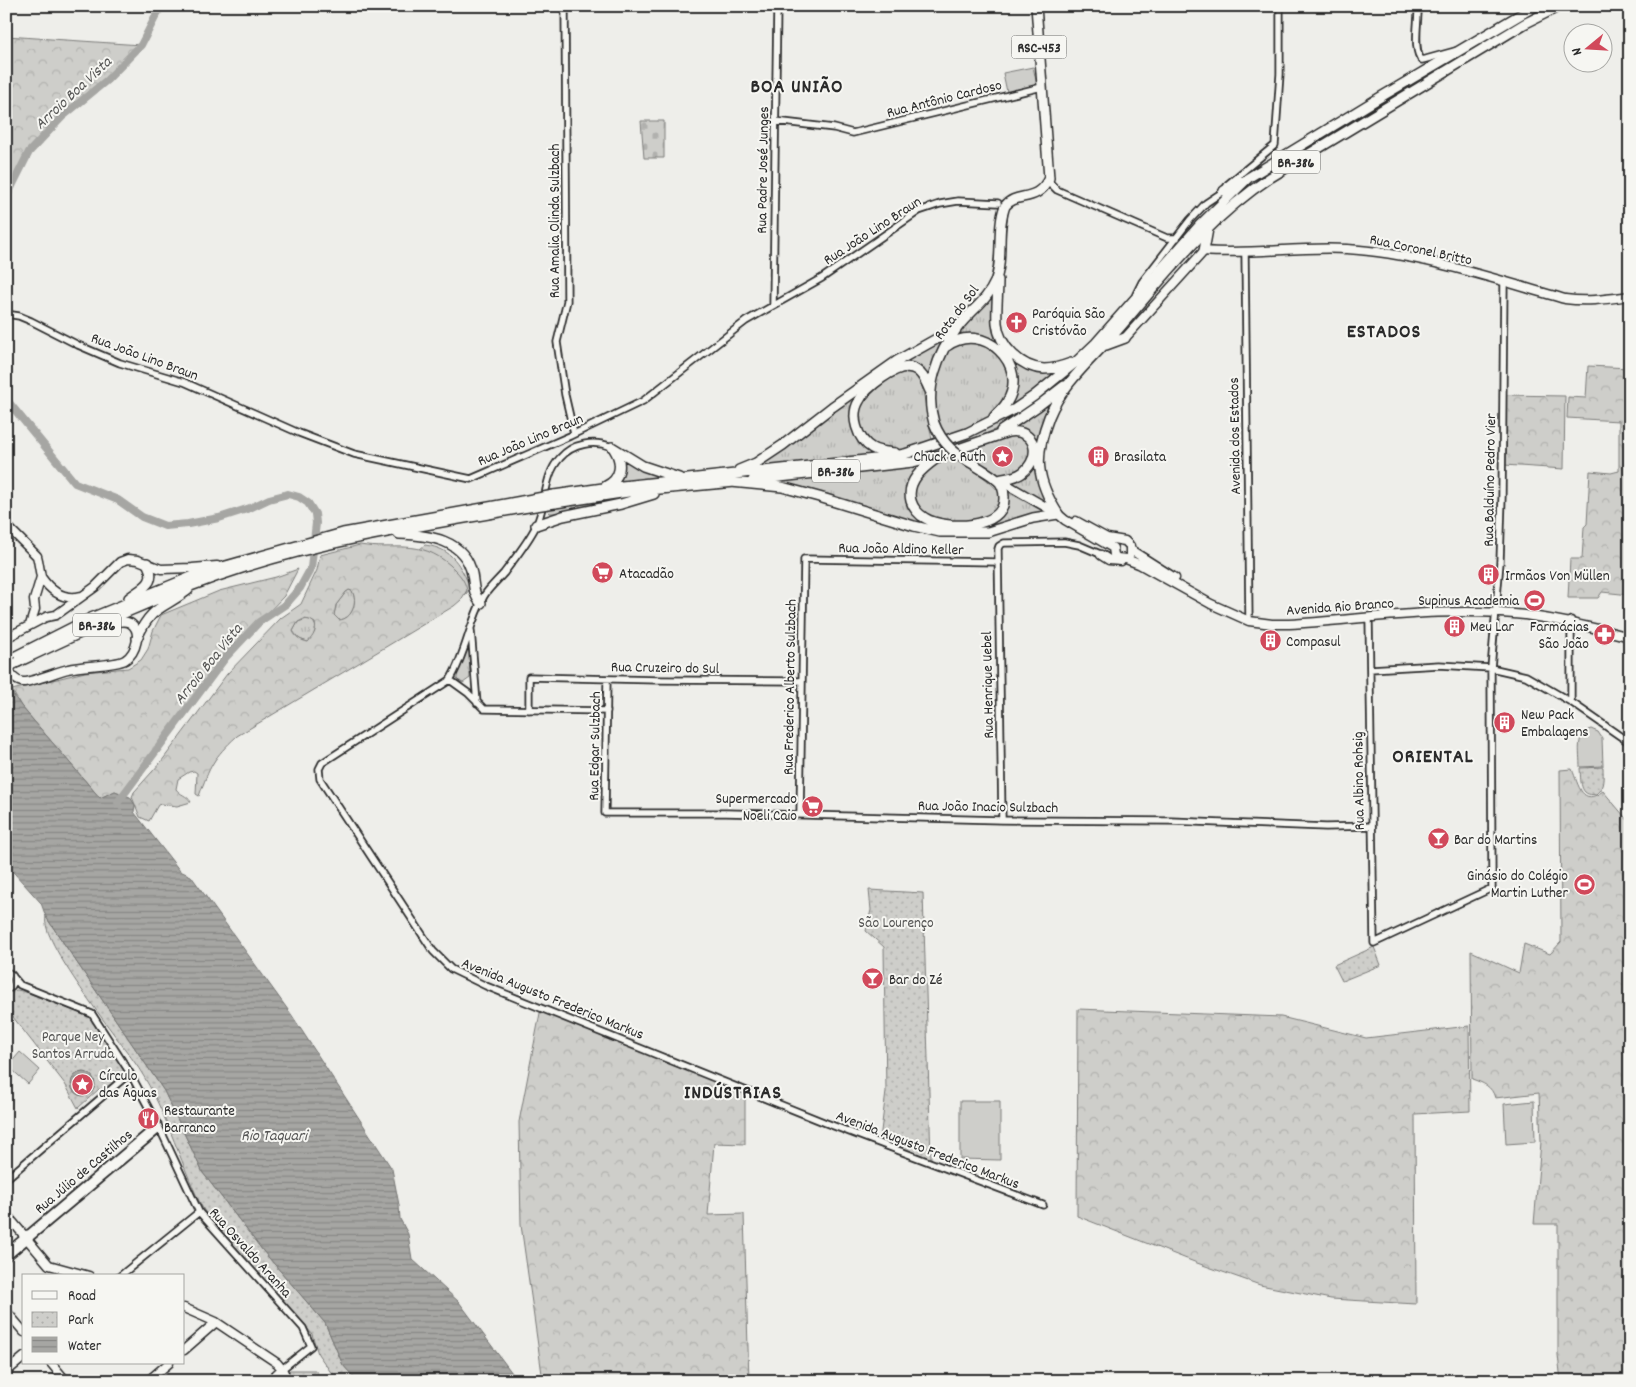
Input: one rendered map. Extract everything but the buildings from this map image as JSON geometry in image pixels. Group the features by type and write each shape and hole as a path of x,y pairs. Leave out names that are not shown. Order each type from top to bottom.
{"highway":[{"name":"RSC-453","path":"1036,6 1049,178"},
{"name":"BR-386","path":"555,499 676,488 730,478 905,454 967,433 986,424 1015,409 1034,396 1076,362 1096,343 1200,225 1248,178 1460,49 1535,6"},
{"name":"BR-386","path":"6,668 13,659 91,618 201,573 230,564 272,556 343,537 555,499 603,488 684,479 730,478 913,462 941,455 992,436 1038,406 1077,374 1209,226 1240,199 1270,177 1524,24 1560,6"},
{"path":"1002,204 1036,193 1049,178"},
{"path":"1224,191 1248,178"},
{"name":"Rota do Sol","path":"1000,245 1002,204"},
{"name":"Rota do Sol","path":"999,480 950,448 940,437 930,409 930,391 935,371 945,348 958,327 989,293 998,273 1002,204"},
{"path":"1204,251 1205,237 1209,226"},
{"path":"998,273 997,322 1001,336 1008,349 1020,361 1044,369 1076,362"},
{"path":"730,478 756,464 783,445 832,406 897,360 958,327"},
{"path":"1102,348 1125,338"},
{"path":"945,348 961,340 982,340 998,348 1008,360 1013,378 1011,394 1004,406 986,424"},
{"path":"905,454 880,451 864,442 856,426 855,414 857,404 864,393 875,383 899,368 906,367 917,370 926,380 930,391"},
{"path":"730,478 819,497 940,532 988,532 1033,518 1058,514 1041,481 1042,441 1054,406 1077,374"},
{"path":"941,455 918,473 910,490 913,505 919,514 925,519 934,522 967,524 979,523 994,518 999,513 1004,500 1003,489 999,480 1011,478 1022,472 1033,458 1034,447 1030,439 1022,432 1008,432 992,436"},
{"path":"612,447 643,466 684,479"},
{"path":"603,488 616,479 619,471 619,460 612,447"},
{"path":"536,525 676,488"},
{"name":"BR-386","path":"343,537 384,534 522,505"},
{"path":"584,520 594,509"},
{"path":"384,534 424,536 446,541 454,546 462,554 470,567 474,592 479,605"},
{"name":"BR-386","path":"13,659 196,583 272,556"},
{"path":"118,606 149,583 152,578 152,572 147,563"},
{"path":"137,638 149,615 162,605 179,597 196,583"}],"main road":[{"name":"Rua Coronel Britto","path":"1204,251 1245,252 1347,249 1379,252 1455,269 1565,299 1599,301 1630,296"},
{"path":"1125,338 1160,302 1204,251"},
{"path":"999,480 1058,514"},
{"name":"Avenida Rio Branco","path":"1058,514 1064,520 1113,549 1114,555 1232,614 1249,619 1272,624 1290,624 1424,613 1496,612"},
{"name":"Avenida Rio Branco","path":"1058,514 1068,516 1107,538 1128,543 1131,550 1212,600 1249,619 1289,620 1424,609 1535,613 1630,637"},
{"path":"6,525 37,556 41,577 34,600 35,609 30,625"},
{"path":"1113,549 1119,541"},
{"path":"1100,554 1112,560 1125,560 1131,550"},
{"path":"6,638 46,617 56,615 95,587 120,562 133,559 161,569 230,564"},
{"path":"41,577 61,602 59,611"},
{"path":"36,596 42,591 77,597 86,594"},
{"path":"35,609 46,617"},
{"path":"6,668 17,680 25,682 68,669 123,661 132,655 136,647 137,638 134,627 130,623 122,622 88,629"},
{"name":"Avenida Rio Branco","path":"1571,622 1630,632"},
{"path":"6,1214 49,1265 82,1274"},
{"path":"185,1308 216,1322 272,1360 281,1376 269,1381"},
{"path":"6,1311 22,1330"},
{"path":"185,1349 216,1322"},
{"path":"6,1372 22,1359"},
{"path":"52,1364 66,1381"},
{"path":"148,1381 168,1364"}],"street":[{"name":"Rua Amalia Olinda Sulzbach","path":"565,6 567,302 557,342 565,395 574,434"},
{"name":"Rua Padre José Junges","path":"773,304 776,6"},
{"path":"1136,296 1142,282 1190,220 1206,203 1224,191 1228,184 1275,145 1280,74 1280,6"},
{"path":"1418,6 1417,55 1422,60 1460,49"},
{"name":"Rua Antônio Cardoso","path":"775,121 834,128 853,133 1042,87"},
{"path":"1049,178 1050,184 1057,190 1167,238 1176,238"},
{"path":"1036,193 1057,190"},
{"name":"Rua João Lino Braun","path":"6,314 19,316 31,321 78,345 120,363 184,382 299,433 354,454 471,479 574,434 643,401 724,337 773,304 822,278 919,211 940,204 958,201 1002,204"},
{"path":"1167,238 1172,244"},
{"name":"Avenida dos Estados","path":"1245,252 1249,619"},
{"name":"Rua Balduíno Pedro Vier","path":"1374,943 1492,888 1491,668 1500,562 1504,282"},
{"path":"607,711 484,709 450,680 458,666 479,605 522,548 536,525 543,507 551,473 560,458 574,448 594,442 612,447"},
{"name":"Rua Henrique Uebel","path":"1002,820 998,549 1004,543 1064,542 1079,545 1100,554"},
{"path":"1100,554 1113,549"},
{"path":"1100,554 1125,560"},
{"name":"Rua João Aldino Keller","path":"804,559 998,562"},
{"name":"Rua Frederico Alberto Sulzbach","path":"800,815 804,559"},
{"name":"Rua Albino Rohsig","path":"1369,618 1374,943"},
{"path":"1571,622 1571,702"},
{"path":"471,628 477,703"},
{"path":"1370,669 1439,665 1491,668 1526,676 1571,702 1630,743"},
{"name":"Rua Cruzeiro do Sul","path":"529,710 529,677 801,681"},
{"name":"Rua Edgar Sulzbach","path":"605,813 608,679"},
{"name":"Avenida Augusto Frederico Markus","path":"450,680 322,763 319,768 319,775 433,951 448,967 480,983 799,1113 916,1159 1043,1205"},
{"path":"464,690 475,682"},
{"name":"Rua João Inacio Sulzbach","path":"605,813 707,812 1002,820 1371,826"},
{"path":"6,972 12,974 20,985 8,988"},
{"path":"8,988 14,984 14,978"},
{"name":"Rua Osvaldo Aranha","path":"20,985 92,1014 130,1073 159,1127 199,1212 303,1328 311,1346 281,1376"},
{"path":"6,1179 130,1073"},
{"name":"Rua Júlio de Castilhos","path":"6,1258 159,1127"},
{"path":"122,1274 199,1212"},
{"name":"Rua Júlio de Castilhos","path":"6,1252 22,1239 22,1232 27,1234 50,1219"}],"green space":[{"path":"6,36 141,45 107,80 57,122 29,152 8,194 6,202"},
{"path":"1033,67 1037,85 1007,92 1003,73"},
{"path":"641,121 664,121 664,158 644,158"},
{"path":"995,292 995,323 1014,359 1058,369 1055,377 996,418 1015,378 991,343 953,340 960,329"},
{"path":"951,333 929,383 907,366 856,397 855,434 887,456 750,470 894,364"},
{"path":"957,342 981,342 1001,355 1009,368 1009,395 990,417 945,437 934,416 932,387 946,350"},
{"path":"1097,343 1075,372 1054,391 1005,425 954,448 949,443 994,423"},
{"path":"1588,366 1630,368 1630,595 1602,592 1598,598 1568,598 1570,559 1582,559 1584,527 1587,524 1590,471 1611,473 1619,471 1619,421 1567,418 1568,397 1586,398"},
{"path":"910,369 921,380 932,440 925,445 906,450 885,449 868,441 862,434 859,411 862,401 873,387 882,381"},
{"path":"1068,385 1052,406 1038,478 1040,489 1048,504 1006,481 1017,478 1036,447 1011,429"},
{"path":"1504,395 1565,396 1564,469 1504,465"},
{"path":"1014,433 1030,443 1031,458 1021,471 1000,477 977,464 963,453 1006,434"},
{"path":"948,457 978,474 998,492 1001,497 995,515 969,522 953,522 931,518 920,509 913,493 917,479 921,473 934,463"},
{"path":"623,458 672,479 611,485 623,471"},
{"path":"929,460 920,467 912,479 912,492 920,517 982,525 989,523 997,517 1008,492 1046,513 987,530 923,525 767,483"},
{"path":"645,493 626,499 555,513 548,511 549,506"},
{"path":"360,545 417,548 428,551 450,565 458,573 467,590 461,600 454,606 237,736 222,750 213,763 199,796 196,794 197,773 194,771 189,772 178,779 176,789 191,802 177,806 161,804 158,805 149,821 140,817 132,797 134,792 161,762 227,674 281,618 301,604 317,570 320,555","holes":["349,590 354,595 353,609 348,616 339,620 334,615 336,605","304,619 315,623 315,631 308,642 303,641 293,631 298,622"]},
{"path":"425,545 443,550 459,565 471,588 465,595 467,590 420,549"},
{"path":"298,569 284,596 213,670 123,794 115,791 100,798 21,706 12,690 85,672 128,668 141,660 148,649 153,631 161,615 219,591 276,577"},
{"path":"349,590 354,595 353,609 348,616 339,620 334,615 336,605"},
{"path":"307,619 313,621 316,627 313,637 308,642 299,639 293,631 298,622"},
{"path":"467,648 469,648 470,678 463,683 457,680 457,672"},
{"path":"1591,729 1598,732 1602,738 1603,766 1580,767 1580,739 1586,731"},
{"path":"1603,767 1601,788 1596,794 1586,793 1582,787 1580,768"},
{"path":"1572,769 1579,788 1586,796 1590,797 1603,791 1630,823 1630,1381 1561,1381 1558,1355 1558,1224 1534,1224 1541,1142 1539,1093 1495,1098 1489,1088 1472,1079 1471,951 1519,973 1524,944 1550,954 1561,942 1560,770"},
{"name":"São Lourenço","path":"869,890 923,893 931,1159 880,1139 886,1092 884,947 866,931 871,910"},
{"path":"46,917 164,1091 203,1173 263,1251 325,1323 343,1365 357,1381 337,1381 318,1354 312,1334 301,1321 299,1322 205,1212 193,1189 154,1095 133,1060 66,966 54,946 47,929"},
{"path":"1374,947 1381,965 1342,981 1334,965"},
{"name":"Parque Ney Santos Arruda","path":"17,990 90,1017 126,1072 104,1091 99,1089 78,1108 65,1084 6,1008 6,992"},
{"path":"541,1008 745,1090 745,1144 714,1143 708,1215 744,1214 749,1381 543,1381 521,1225 519,1122"},
{"path":"1078,1009 1281,1017 1366,1038 1469,1026 1470,1111 1415,1114 1416,1304 1331,1299 1260,1285 1197,1263 1077,1216"},
{"path":"20,1052 40,1070 28,1084 8,1066"},
{"path":"960,1101 1000,1101 1000,1160 960,1159"},
{"path":"1534,1101 1535,1142 1506,1144 1504,1104"},
{"path":"290,1370 315,1370 318,1374 310,1381 290,1381 287,1373"}],"water":[{"name":"Rio Taquari","path":"6,684 21,706 100,798 115,791 130,797 135,805 134,812 180,871 191,876 291,1014 392,1169 400,1219 408,1234 412,1259 459,1302 518,1381 357,1381 343,1365 325,1323 263,1251 203,1173 164,1091 46,917 41,903 6,864"},
{"name":"Círculo das Águas","path":"83,1072 88,1073 94,1079 94,1089 88,1095 83,1096 78,1095 72,1089 71,1084 72,1079 78,1073"}],"waterway":[{"name":"Arroio Boa Vista","path":"6,202 8,194 29,152 62,117 107,80 141,45 161,6"},
{"name":"Arroio Boa Vista","path":"6,399 75,483 118,500 142,517 165,526 219,518 250,508 269,499 288,494 299,497 308,503 315,514 316,523 311,568 300,588 286,604 259,622 225,658 118,802"}],"place":[{"name":"Paróquia São Cristóvão","path":"1016,322"},
{"name":"Chuck e Ruth","path":"1002,456"},
{"name":"Brasilata","path":"1098,456"},
{"name":"Atacadão","path":"603,573"},
{"name":"Irmãos Von Müllen","path":"1489,575"},
{"name":"Supinus Academia","path":"1535,600"},
{"name":"Meu Lar","path":"1454,626"},
{"name":"Farmácias São João","path":"1605,635"},
{"name":"Compasul","path":"1270,641"},
{"name":"New Pack Embalagens","path":"1505,723"},
{"name":"Supermercado Noeli Caio","path":"813,807"},
{"name":"Bar do Martins","path":"1438,839"},
{"name":"Ginásio do Colégio Martin Luther","path":"1584,884"},
{"name":"Bar do Zé","path":"873,979"},
{"name":"Círculo das Águas","path":"83,1084"},
{"name":"Restaurante Barranco","path":"148,1119"}],"district":[{"name":"BOA UNIÃO","path":"797,85"},
{"name":"ESTADOS","path":"1384,330"},
{"name":"ORIENTAL","path":"1433,755"},
{"name":"INDÚSTRIAS","path":"733,1091"}]}
